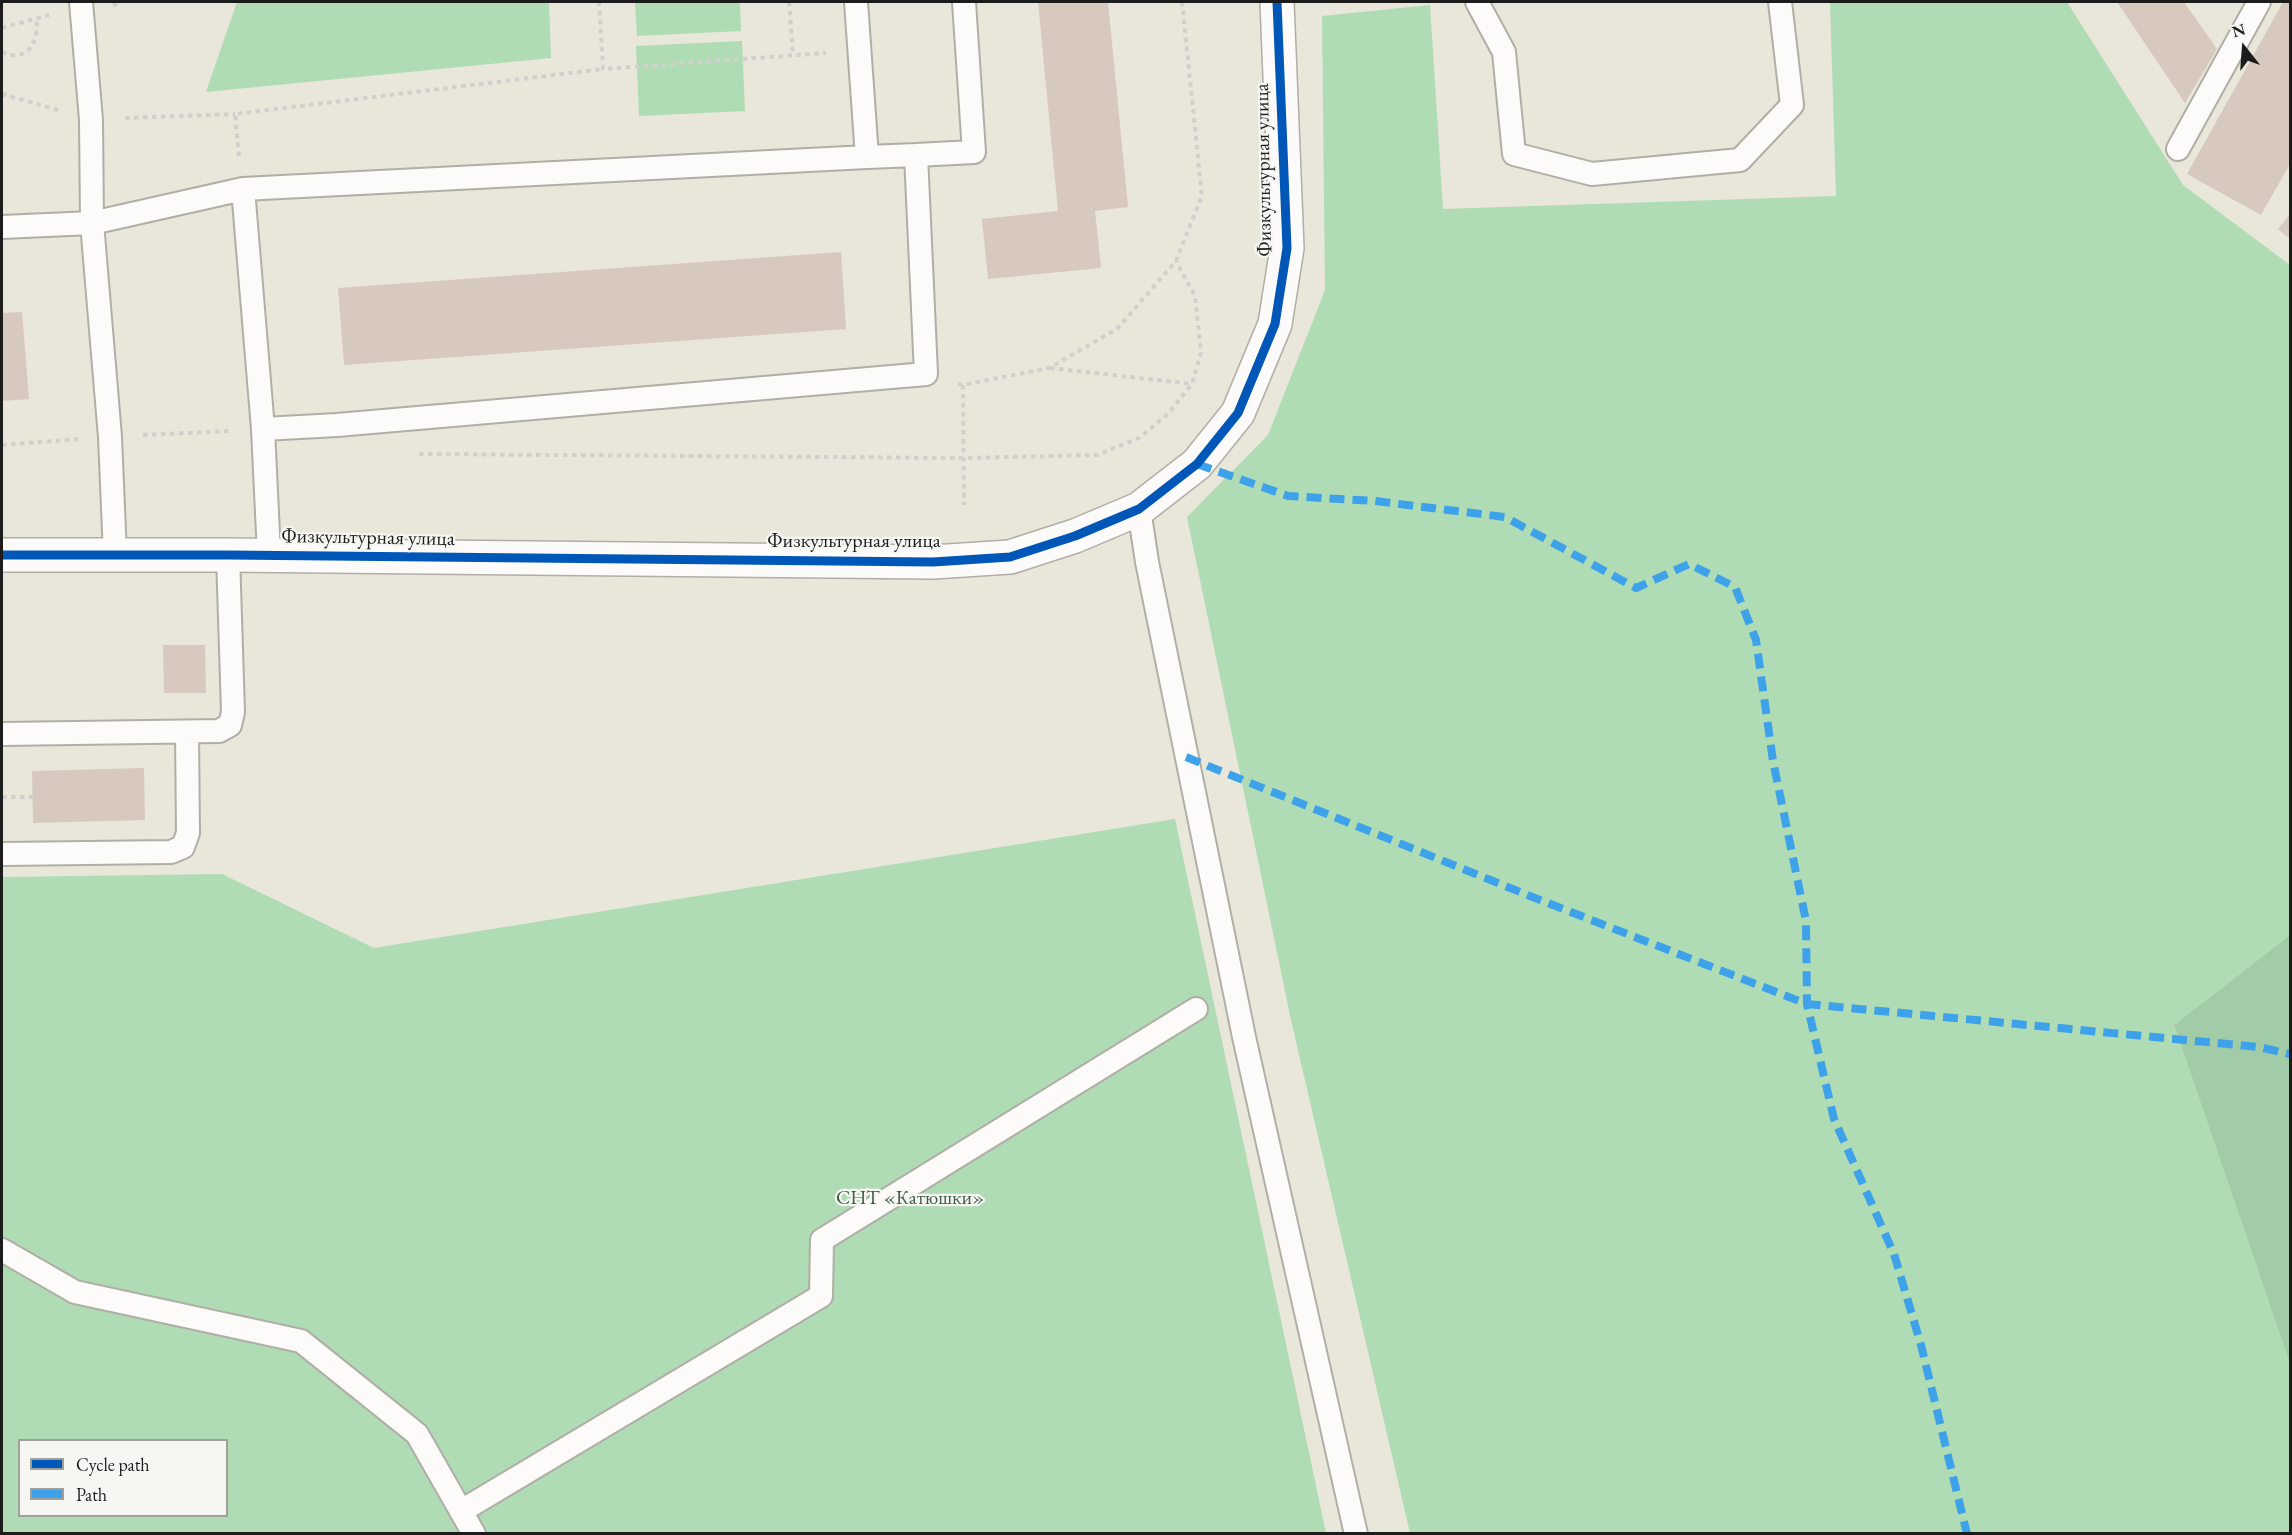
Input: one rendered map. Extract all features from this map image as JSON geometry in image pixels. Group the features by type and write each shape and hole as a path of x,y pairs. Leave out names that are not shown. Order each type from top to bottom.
{"street":[{"name":"Физкультурная улица","path":"2,555 269,555 933,562 1010,557 1075,536 1138,509 1197,464 1238,413 1275,324 1287,248 1277,2"}],"lane":[{"path":"856,2 867,158"},
{"path":"2,227 92,223 243,189 974,152 964,2"},
{"path":"1477,2 1503,52 1514,154 1592,174 1740,160 1792,105 1780,2"},
{"path":"2178,149 2259,2"},
{"path":"82,6 91,120 92,223 110,437 115,555"},
{"path":"263,429 337,425 926,374 916,155"},
{"path":"243,189 263,429 269,555"},
{"path":"1138,509 1244,1037 1356,1533"},
{"path":"2,734 219,731 230,725 233,712 228,555"},
{"path":"2,854 171,852 183,847 188,833 187,732"},
{"path":"463,1510 821,1296 822,1240 1196,1009"},
{"path":"2,1250 75,1292 301,1341 417,1434 463,1510 474,1533"}],"path":[{"path":"599,2 603,69"},
{"path":"2,94 91,120 235,114 603,69 792,54 789,2"},
{"path":"1049,368 1117,329 1176,261 1202,196 1182,2"},
{"path":"2,28 82,6"},
{"path":"2,52 9,55 22,54 31,48 39,34 36,17"},
{"path":"235,114 243,189"},
{"path":"409,454 964,458 1097,455 1139,438 1168,414 1192,384 1201,353 1195,296 1176,261"},
{"path":"926,374 963,385 1049,368 1192,384"},
{"path":"963,385 964,505"},
{"path":"2,445 263,429"},
{"path":"2,797 33,797"}],"green space":[{"path":"237,2 549,2 551,58 206,92"},
{"path":"635,2 740,2 741,31 637,36"},
{"path":"1830,2 2067,2 2183,185 2290,265 2290,935 2174,1025 2290,1364 2290,1533 1410,1533 1291,1020 1187,517 1268,435 1325,290 1322,16 1430,5 1443,209 1836,196"},
{"path":"742,41 745,111 639,116 636,46"},
{"name":"СНТ «Катюшки»","path":"1175,819 1326,1533 2,1533 2,877 222,874 374,948"},
{"path":"2290,935 2290,1364 2174,1025"}],"building":[{"path":"1038,2 1108,2 1128,207 1095,211 1101,268 988,279 982,219 1058,211"},
{"path":"2117,2 2184,2 2217,49 2185,103"},
{"path":"2283,2 2290,2 2290,164 2261,215 2187,174"},
{"path":"2290,214 2290,239 2278,229"},
{"path":"841,252 846,329 344,365 338,288"},
{"path":"22,312 29,399 2,401 2,313"},
{"path":"163,645 205,645 206,693 164,693"},
{"path":"144,768 145,820 33,823 32,771"}],"marked path":[{"path":"1197,464 1288,496 1375,501 1505,517 1636,588 1689,564 1735,587 1756,640 1773,761 1806,921 1807,1004 1834,1119 1894,1254 1921,1345 1967,1534"},
{"path":"1186,757 1535,898 1807,1004 2259,1047 2290,1054"}],"cycle path":[{"path":"2,555 933,562 1010,557 1075,536 1139,509 1197,464 1238,413 1275,324 1287,248 1277,2"}]}
